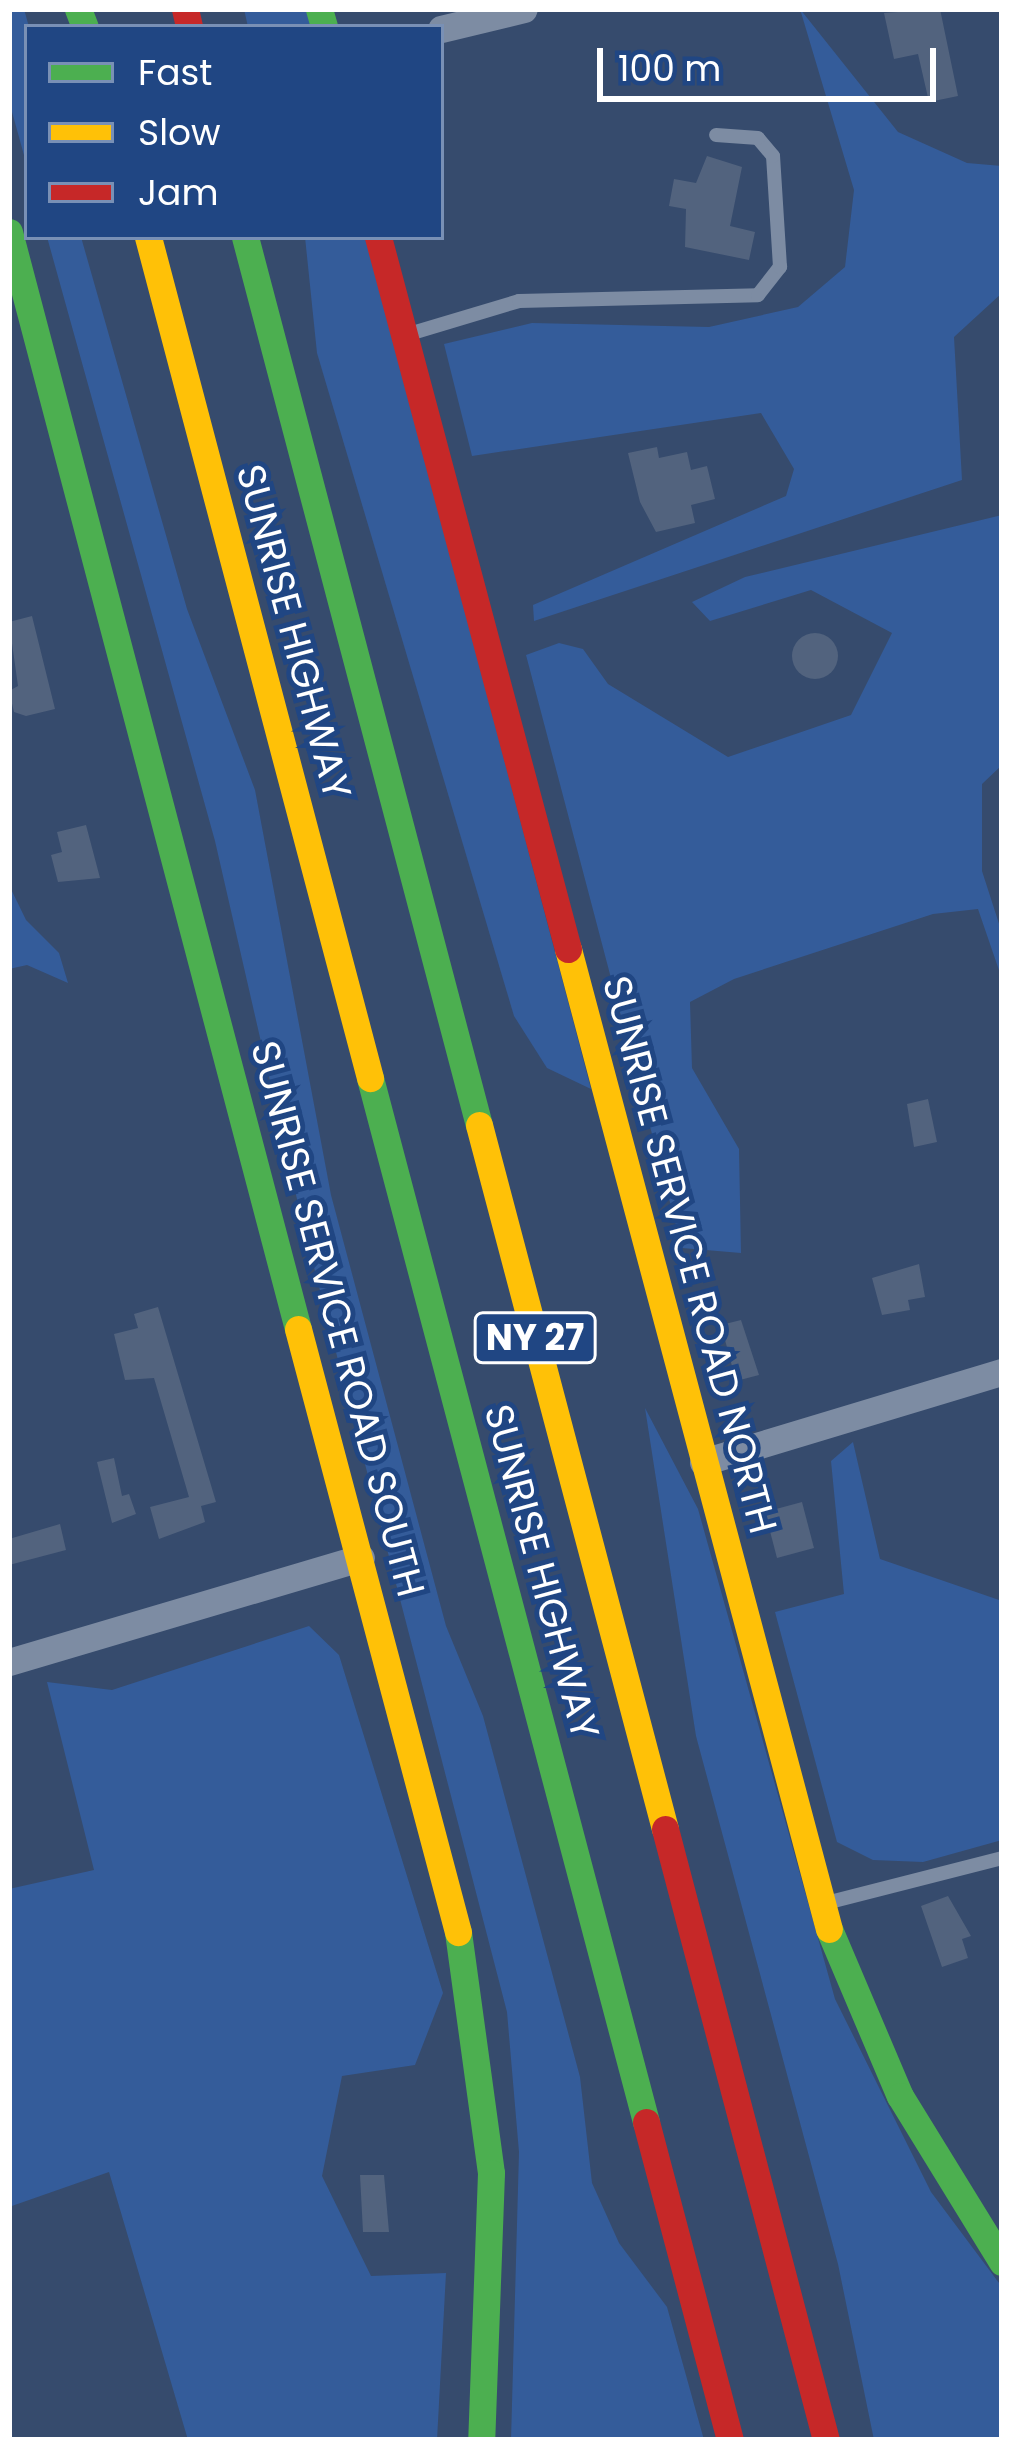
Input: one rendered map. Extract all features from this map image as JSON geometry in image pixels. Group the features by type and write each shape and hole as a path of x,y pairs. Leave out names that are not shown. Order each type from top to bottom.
{"main road":[{"name":"SUNRISE SERVICE ROAD SOUTH","path":"9,232 451,1900 483,2056 491,2211 481,2440"},
{"name":"SUNRISE HIGHWAY","path":"149,240 730,2440"},
{"name":"SUNRISE HIGHWAY","path":"246,240 826,2440"},
{"name":"SUNRISE SERVICE ROAD NORTH","path":"379,240 821,1904 883,2062 1002,2262"}],"street":[{"path":"444,28 524,9"},
{"path":"704,1462 1002,1372"},
{"path":"9,1662 361,1558"}],"lane":[{"path":"404,335 519,302 758,295 780,267 773,156 758,138 716,135"},
{"path":"821,1904 1002,1858"}],"shaded area":[{"path":"9,9 24,9 28,24 24,24 24,155 9,101"},
{"path":"244,9 306,9 310,24 247,24"},
{"path":"800,9 898,132 967,163 1002,166 1002,293 954,337 962,480 534,621 533,605 786,496 794,469 761,413 472,456 444,344 532,323 709,327 798,307 845,267 854,190"},
{"path":"48,240 82,240 187,609 255,790 331,1195 446,1626 483,1716 580,2077 592,2183 619,2243 667,2307 704,2440 511,2440 519,2152 507,2012 302,1221 215,841"},
{"path":"305,240 368,240 591,1089 547,1068 514,1016 317,353"},
{"path":"1002,515 1002,765 982,784 982,871 1002,933 1002,979 978,909 933,914 734,979 690,1002 692,1068 739,1149 741,1253 682,1248 526,655 559,643 583,649 608,684 728,757 851,715 892,633 811,590 710,621 692,602 745,577"},
{"path":"9,885 26,920 59,953 68,983 27,965 9,969"},
{"path":"645,1408 698,1509 835,1999 931,2192 1002,2287 1002,2440 874,2440 838,2264 696,1736"},
{"path":"853,1442 880,1559 1002,1601 1002,1840 923,1862 873,1860 837,1842 775,1612 844,1594 831,1461"},
{"path":"309,1626 339,1655 443,1993 415,2065 342,2076 322,2176 371,2276 446,2273 437,2440 188,2440 109,2172 9,2207 9,1889 94,1870 47,1682 112,1690"}],"building":[{"path":"940,9 958,96 929,102 918,54 894,59 884,13"},
{"path":"707,156 742,167 730,226 755,232 749,260 685,247 686,209 669,206 674,179 696,183"},
{"path":"657,447 659,458 687,452 691,470 707,466 715,499 691,505 695,523 656,532 640,502 628,453"},
{"path":"32,616 55,709 26,716 14,712 9,691 18,686 9,622"},
{"path":"815,633 831,640 838,656 831,672 815,679 799,672 792,656 799,640"},
{"path":"86,825 100,878 58,882 51,855 62,852 57,832"},
{"path":"928,1099 937,1142 914,1147 907,1104"},
{"path":"919,1264 925,1297 908,1300 910,1310 882,1315 872,1278"},
{"path":"158,1307 216,1502 201,1506 205,1522 159,1539 150,1507 189,1497 154,1378 125,1380 114,1334 138,1328 134,1314"},
{"path":"741,1320 759,1375 736,1381 721,1325"},
{"path":"114,1458 122,1496 129,1494 136,1514 112,1523 97,1462"},
{"path":"802,1502 814,1548 777,1558 765,1512"},
{"path":"60,1524 66,1550 9,1565 9,1539"},
{"path":"948,1896 971,1936 962,1939 968,1958 942,1967 921,1906"},
{"path":"360,2175 384,2175 389,2232 363,2232"}],"traffic: fast":[{"path":"78,9 84,24"},
{"path":"319,9 323,24"},
{"path":"9,232 298,1329"},
{"path":"246,240 479,1125"},
{"path":"370,1078 646,2122"},
{"path":"829,1929 900,2096 1002,2262"},
{"path":"458,1932 491,2173 481,2440"}],"traffic: slow":[{"path":"149,240 370,1078"},
{"path":"568,949 829,1929"},
{"path":"479,1125 665,1829"},
{"path":"298,1329 458,1932"}],"traffic: jam":[{"path":"185,9 188,24"},
{"path":"379,240 568,949"},
{"path":"665,1829 826,2440"},
{"path":"646,2122 730,2440"}]}
